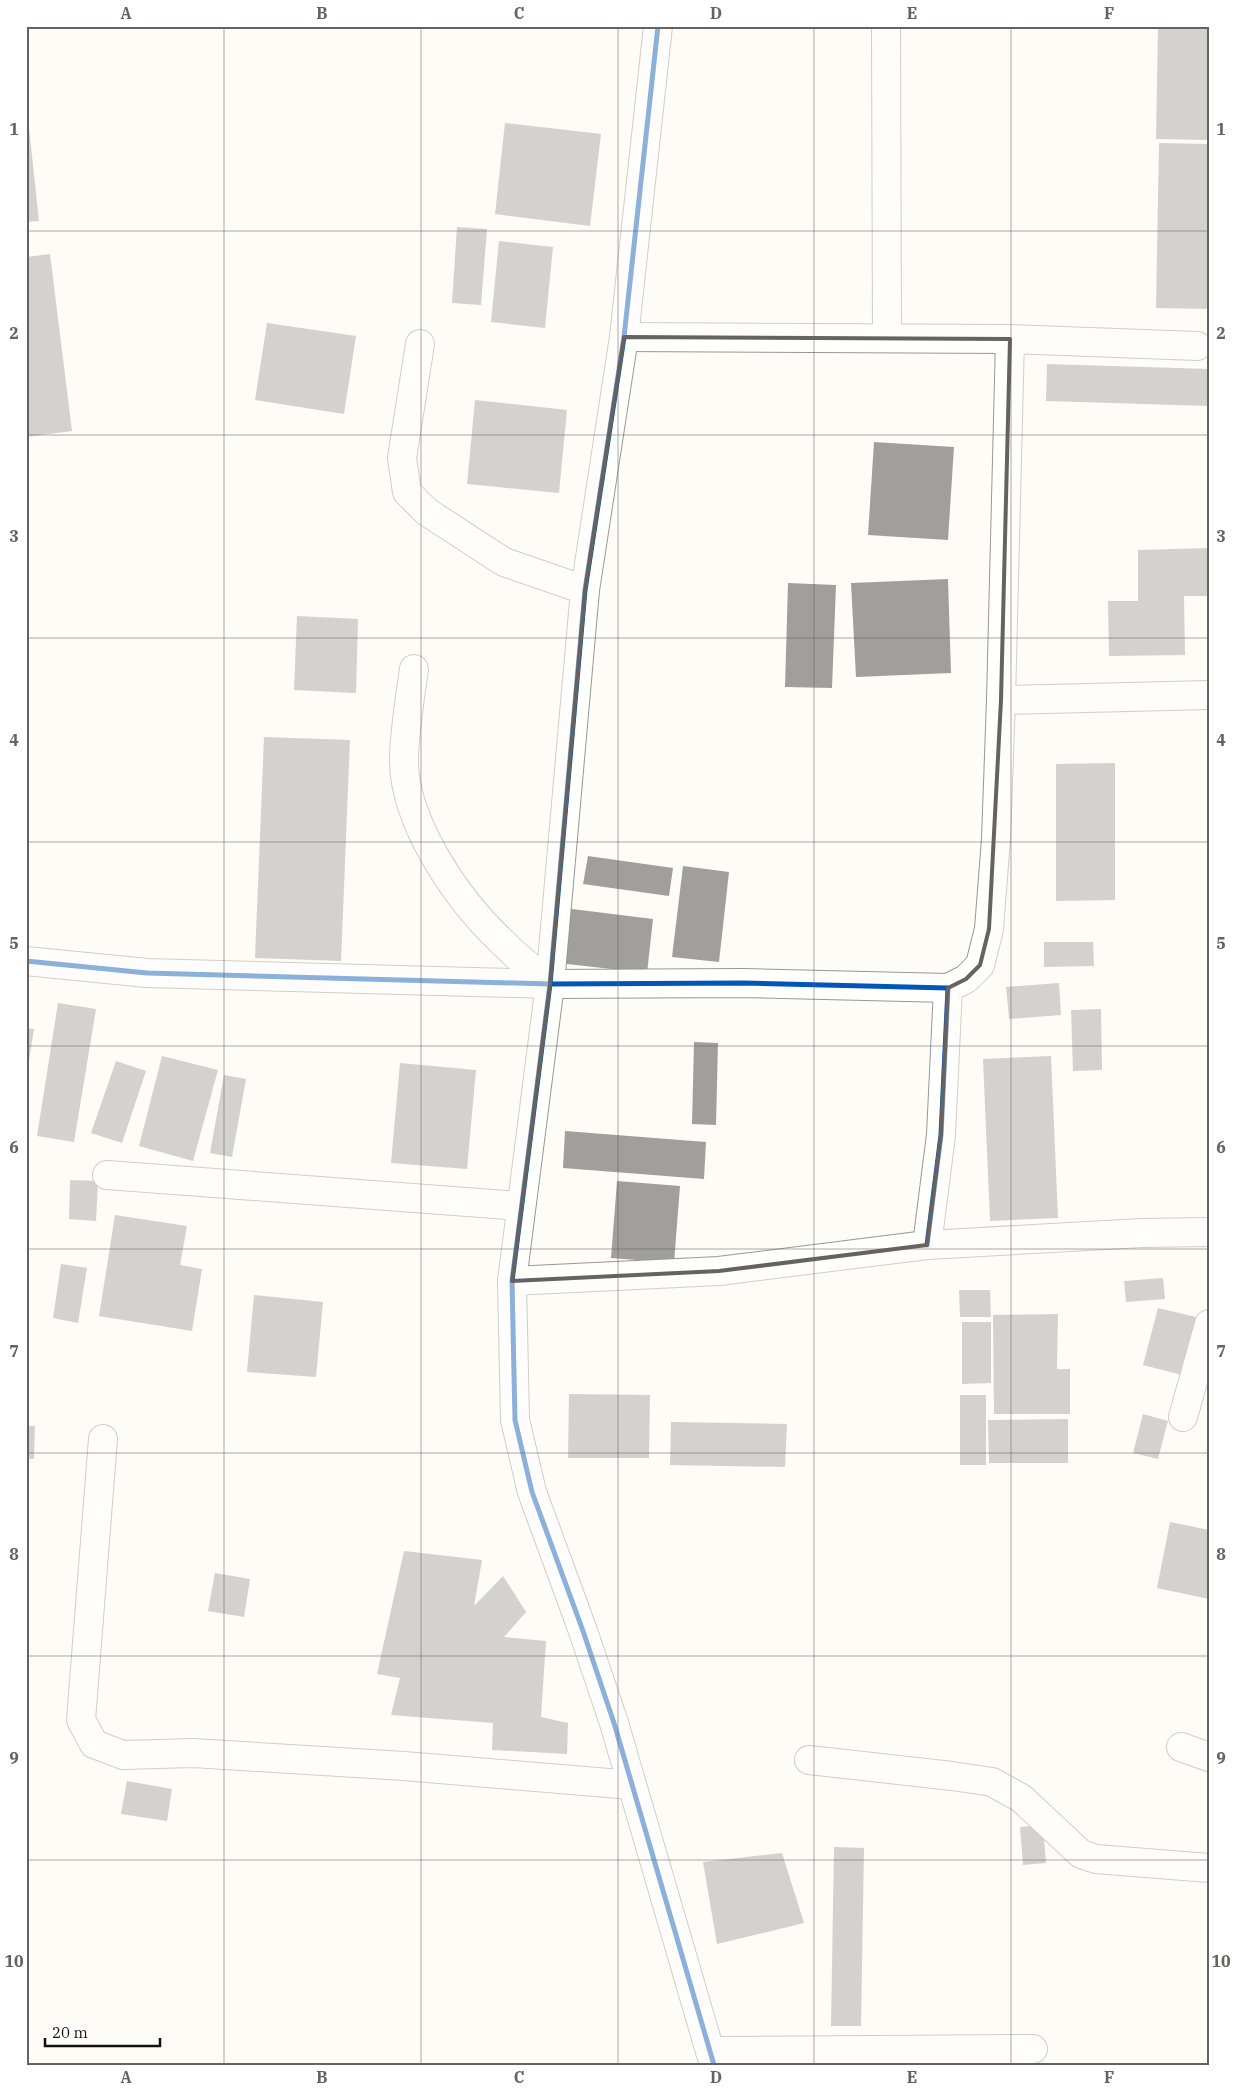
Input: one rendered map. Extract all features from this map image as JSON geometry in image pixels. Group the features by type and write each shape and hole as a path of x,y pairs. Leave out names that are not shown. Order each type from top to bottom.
{"street":[{"path":"658,26 624,336 585,590 550,984 512,1281 516,1420 532,1492 584,1631 632,1785 712,2058 1033,2049"},
{"path":"886,26 887,338"},
{"path":"624,336 1010,338 1197,346"},
{"path":"26,961 147,973 550,984 742,983 948,988 966,979 980,965 988,929 996,839 1010,338"},
{"path":"420,344 402,458 407,492 427,512 504,562 585,590"},
{"path":"414,669 404,757 409,803 429,848 463,897 500,940 550,984"},
{"path":"1001,700 1209,695"},
{"path":"927,1245 941,1135 948,988"},
{"path":"107,1174 521,1206"},
{"path":"512,1281 719,1271 927,1245 1141,1233 1209,1232"},
{"path":"1183,1417 1209,1324"},
{"path":"103,1440 81,1720 94,1744 123,1755 193,1753 404,1766 632,1785"},
{"path":"1181,1747 1209,1757"},
{"path":"809,1760 992,1782 1021,1798 1081,1854 1096,1859 1209,1868"}],"highlighted area":[{"path":"624,337 1010,339 1001,700 989,929 980,965 966,979 948,988 941,1135 927,1245 719,1271 512,1281 550,984 585,590"}],"building":[{"path":"1158,26 1209,26 1209,140 1156,139"},
{"path":"26,100 39,221 26,222"},
{"path":"505,123 601,134 590,226 495,214"},
{"path":"1159,143 1209,144 1209,309 1156,308"},
{"path":"457,227 487,229 481,305 452,303"},
{"path":"499,241 553,247 545,328 491,322"},
{"path":"50,254 72,431 26,437 26,257"},
{"path":"267,323 356,336 344,414 255,400"},
{"path":"1047,364 1209,369 1209,406 1046,401"},
{"path":"475,400 567,410 559,493 467,484"},
{"path":"874,442 954,447 948,540 868,535"},
{"path":"1209,548 1209,596 1184,596 1185,655 1109,656 1108,601 1138,601 1138,550"},
{"path":"948,579 951,673 856,677 851,583"},
{"path":"788,583 836,585 832,688 785,687"},
{"path":"297,616 358,619 356,693 294,690"},
{"path":"264,737 350,740 341,961 255,958"},
{"path":"1115,763 1115,900 1056,901 1056,764"},
{"path":"588,856 673,868 669,896 583,884"},
{"path":"683,866 729,872 719,962 672,957"},
{"path":"564,908 653,919 647,973 558,963"},
{"path":"1044,942 1093,942 1094,966 1044,967"},
{"path":"1059,983 1061,1015 1009,1019 1006,987"},
{"path":"58,1003 96,1009 74,1142 37,1136"},
{"path":"1101,1009 1102,1070 1073,1071 1071,1010"},
{"path":"26,1028 34,1029 27,1073 26,1073"},
{"path":"694,1042 718,1043 716,1125 692,1124"},
{"path":"162,1056 218,1070 193,1161 139,1146"},
{"path":"1051,1056 1058,1218 990,1221 983,1059"},
{"path":"116,1061 146,1071 122,1143 91,1133"},
{"path":"400,1063 476,1070 467,1169 391,1163"},
{"path":"224,1075 246,1079 232,1157 210,1153"},
{"path":"565,1131 706,1142 704,1179 563,1168"},
{"path":"70,1180 98,1181 96,1221 69,1219"},
{"path":"617,1181 680,1186 674,1263 611,1258"},
{"path":"115,1215 187,1226 180,1265 202,1269 192,1331 99,1316"},
{"path":"61,1264 87,1268 78,1323 53,1318"},
{"path":"1163,1278 1165,1299 1126,1302 1124,1281"},
{"path":"959,1290 990,1290 991,1317 960,1317"},
{"path":"254,1295 323,1302 316,1377 247,1372"},
{"path":"1158,1308 1200,1318 1186,1376 1143,1365"},
{"path":"1058,1314 1057,1369 1070,1369 1070,1414 994,1414 993,1315"},
{"path":"962,1322 991,1322 991,1383 962,1384"},
{"path":"569,1394 650,1395 649,1458 568,1458"},
{"path":"960,1395 986,1395 986,1465 960,1465"},
{"path":"1143,1414 1168,1421 1158,1459 1133,1453"},
{"path":"1068,1419 1068,1463 989,1463 988,1420"},
{"path":"671,1422 787,1424 785,1467 670,1465"},
{"path":"26,1426 35,1426 34,1459 26,1459"},
{"path":"1170,1522 1209,1530 1209,1599 1157,1588"},
{"path":"404,1551 482,1560 474,1606 503,1576 526,1612 504,1637 546,1641 541,1717 568,1723 567,1754 492,1750 493,1723 391,1715 400,1678 377,1674"},
{"path":"215,1573 250,1579 244,1617 208,1611"},
{"path":"127,1781 172,1789 167,1821 121,1814"},
{"path":"1043,1825 1046,1863 1023,1865 1020,1827"},
{"path":"834,1847 864,1848 861,2026 831,2026"},
{"path":"782,1853 804,1923 717,1944 703,1862"}],"cycle path":[{"path":"658,26 624,337 585,590 550,984 512,1281 515,1420 532,1492 583,1631 614,1723 714,2065"},
{"path":"26,961 147,973 550,984 743,983 948,988 941,1135 927,1245"}]}
